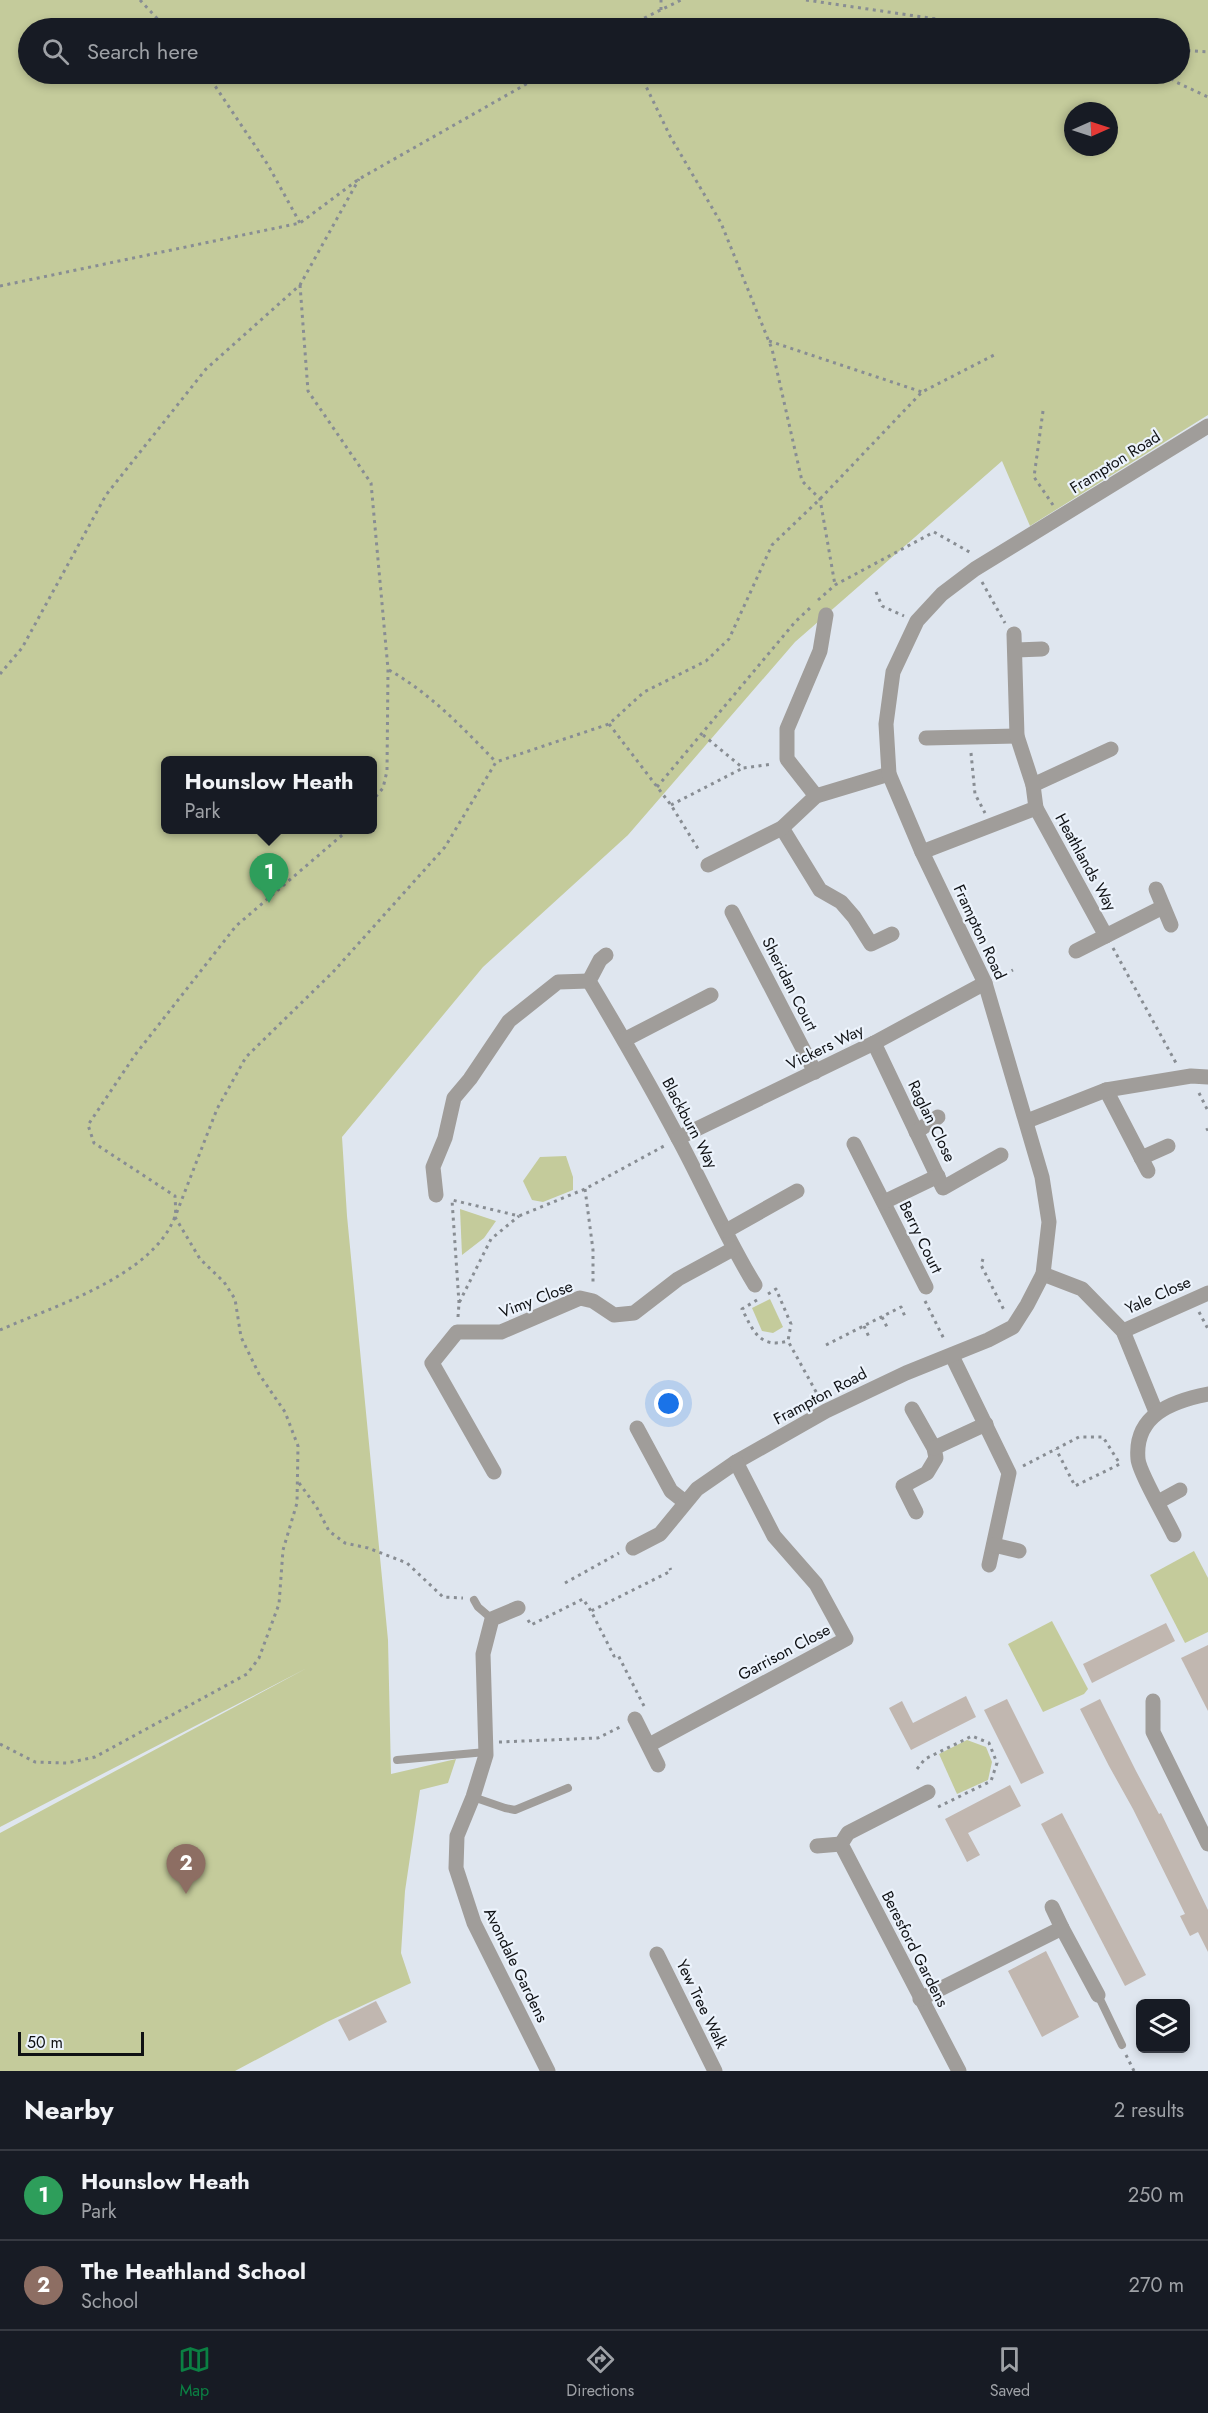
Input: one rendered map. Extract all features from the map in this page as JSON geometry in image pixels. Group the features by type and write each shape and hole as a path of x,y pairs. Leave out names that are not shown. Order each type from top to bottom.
{"street":[{"name":"Frampton Road","path":"685,1502 697,1489 736,1462 826,1411 906,1373 988,1340 1012,1327 1027,1305 1043,1274 1049,1222 1042,1177 986,983 922,852 889,774 885,723 893,672 917,621 942,594 981,566 1208,426"},
{"path":"816,796 787,759 787,729 820,651 825,615"},
{"name":"Heathlands Way","path":"1014,634 1017,736 1033,784 1036,808 1106,936 1076,951"},
{"path":"1015,650 1042,649"},
{"path":"926,738 1017,736"},
{"path":"1033,784 1111,749"},
{"path":"708,865 782,828 816,796 889,774"},
{"name":"Heathlands Way","path":"922,852 1036,808"},
{"path":"782,828 820,890 841,902 854,917 871,944 892,934"},
{"path":"1156,889 1171,925"},
{"path":"1106,936 1163,907"},
{"name":"Sheridan Court","path":"732,912 815,1072"},
{"path":"436,1195 433,1167 445,1138 454,1098 470,1079 509,1021 558,982 589,981 600,960 606,955"},
{"name":"Blackburn Way","path":"589,981 678,1138 733,1249 755,1285"},
{"name":"Vickers Way","path":"678,1138 874,1043 986,983"},
{"path":"624,1040 711,995"},
{"name":"Raglan Close","path":"874,1043 943,1188 1001,1155"},
{"path":"1026,1121 1106,1090 1191,1076 1208,1077"},
{"path":"1106,1090 1144,1165 1168,1146"},
{"path":"916,1132 938,1117"},
{"name":"Berry Court","path":"854,1144 926,1287"},
{"name":"Berry Court","path":"884,1202 939,1176"},
{"path":"726,1231 797,1191"},
{"name":"Vimy Close","path":"457,1332 501,1332 580,1298 593,1301 614,1315 634,1313 678,1279 733,1249"},
{"path":"1043,1274 1082,1289 1123,1330 1156,1412"},
{"name":"Yale Close","path":"1123,1330 1208,1293"},
{"path":"457,1332 432,1363 494,1472"},
{"path":"952,1356 1010,1473 989,1565"},
{"path":"1174,1535 1138,1461 1140,1433 1156,1412 1208,1394"},
{"path":"912,1409 934,1448 936,1458 927,1473 903,1486 916,1512"},
{"path":"934,1448 986,1424"},
{"path":"633,1548 660,1534 685,1502 671,1491 637,1428"},
{"name":"Garrison Close","path":"649,1745 846,1639 816,1584 774,1536 736,1462"},
{"path":"1158,1502 1180,1490"},
{"path":"994,1545 1019,1551"},
{"path":"492,1619 522,1612"},
{"name":"Avondale Gardens","path":"492,1619 483,1654 486,1748 473,1797 457,1836 456,1868 474,1923 548,2071"},
{"path":"1153,1701 1152,1732 1208,1844"},
{"path":"635,1719 658,1765"},
{"path":"817,1846 841,1844 848,1833 928,1792"},
{"name":"Beresford Gardens","path":"841,1844 958,2071"},
{"path":"1052,1907 1098,1995"},
{"path":"920,1998 1062,1928"},
{"name":"Yew Tree Walk","path":"657,1954 715,2071"}],"lane":[{"path":"474,1600 478,1607 492,1619"},
{"path":"397,1760 486,1748"},
{"path":"473,1797 504,1808 515,1809 568,1788"},
{"path":"1098,1995 1122,2045"}],"path":[{"path":"140,0 157,18"},
{"path":"661,0 661,10"},
{"path":"645,18 681,0"},
{"path":"806,0 931,18"},
{"path":"1190,51 1208,52"},
{"path":"214,84 268,165 300,223"},
{"path":"0,286 300,223 359,179 526,84"},
{"path":"645,84 670,136 721,223 769,341 802,481 820,499 836,585"},
{"path":"1180,84 1208,97"},
{"path":"0,674 22,648 106,495 206,369 300,285 359,179"},
{"path":"300,285 308,391 371,483 388,669 387,771 383,788 377,795"},
{"path":"769,341 922,392"},
{"path":"0,1330 115,1279 155,1248 175,1217 217,1108 246,1057 333,972 445,847 496,762 609,724 644,692 706,661 729,639 772,545 820,499 922,392 996,354"},
{"path":"1043,411 1034,477 1061,517"},
{"path":"657,787 795,622 836,585 934,532 981,566 1002,620 1014,634"},
{"path":"876,592 882,606 917,621"},
{"path":"388,669 409,681 464,729 496,762"},
{"path":"609,724 671,805 708,865"},
{"path":"703,735 743,768"},
{"path":"972,737 971,763 975,794 991,825"},
{"path":"671,805 743,768 789,763"},
{"path":"0,1744 35,1762 67,1763 95,1758 247,1674 259,1658 279,1604 283,1550 297,1503 298,1446 285,1412 259,1374 241,1337 235,1299 224,1282 200,1258 175,1217 175,1196 94,1143 88,1125 135,1055 236,926 343,834"},
{"path":"1106,936 1179,1069 1191,1076"},
{"path":"459,1303 491,1239 519,1216 585,1189 678,1138"},
{"path":"585,1189 593,1250 593,1301"},
{"path":"457,1332 459,1303 452,1200 519,1216"},
{"path":"982,1259 981,1265 1012,1327"},
{"path":"926,1287 923,1296 952,1356"},
{"path":"788,1341 778,1344 766,1343 753,1330 742,1309 776,1289 791,1324 788,1341 826,1411"},
{"path":"825,1345 901,1307 906,1319"},
{"path":"882,1317 887,1327"},
{"path":"864,1326 869,1337"},
{"path":"1010,1473 1056,1449 1079,1437 1103,1437 1120,1464 1075,1486 1056,1449"},
{"path":"298,1482 316,1506 329,1531 345,1543 368,1548 407,1563 443,1596 474,1600"},
{"path":"565,1583 625,1549 633,1548"},
{"path":"591,1611 671,1571 670,1568"},
{"path":"486,1748 598,1738 648,1713 618,1655 614,1656 583,1599 531,1625 522,1612"},
{"path":"917,1769 926,1759 972,1736 989,1743 997,1763 991,1781 936,1808"},
{"path":"1122,2045 1134,2071"}],"green space":[{"path":"0,0 1208,0 1208,415 1030,526 1002,461 795,642 628,835 483,967 342,1137 347,1216 388,1640 391,1774 456,1759 448,1783 420,1790 405,1891 401,1953 411,1983 327,2022 235,2071 0,2071 0,1833 307,1668 0,1827"},
{"path":"566,1156 573,1177 573,1190 543,1202 532,1200 523,1181 540,1157"},
{"path":"460,1209 496,1221 484,1238 462,1255"},
{"path":"770,1299 783,1327 773,1333 762,1331 752,1308"},
{"path":"1194,1551 1208,1578 1208,1632 1185,1643 1150,1575"},
{"path":"1052,1621 1088,1689 1084,1694 1043,1712 1008,1644"},
{"path":"967,1740 986,1747 992,1762 988,1780 957,1794 939,1754"}],"building":[{"path":"1166,1623 1175,1641 1092,1683 1083,1664"},
{"path":"1208,1645 1208,1711 1181,1658"},
{"path":"966,1696 976,1717 911,1750 889,1708 902,1701 913,1723"},
{"path":"1007,1699 1044,1773 1021,1784 984,1710"},
{"path":"1100,1699 1159,1814 1161,1813 1208,1910 1208,1952 1198,1932 1190,1936 1180,1916 1185,1914 1080,1709"},
{"path":"1010,1785 1021,1806 968,1833 980,1855 967,1862 945,1819"},
{"path":"1062,1813 1146,1975 1125,1986 1041,1824"},
{"path":"1046,1951 1079,2017 1042,2037 1008,1971"},
{"path":"376,2001 387,2022 349,2041 338,2020"}],"place":[{"name":"Hounslow Heath","path":"269,903"},
{"name":"The Heathland School","path":"186,1894"}]}
